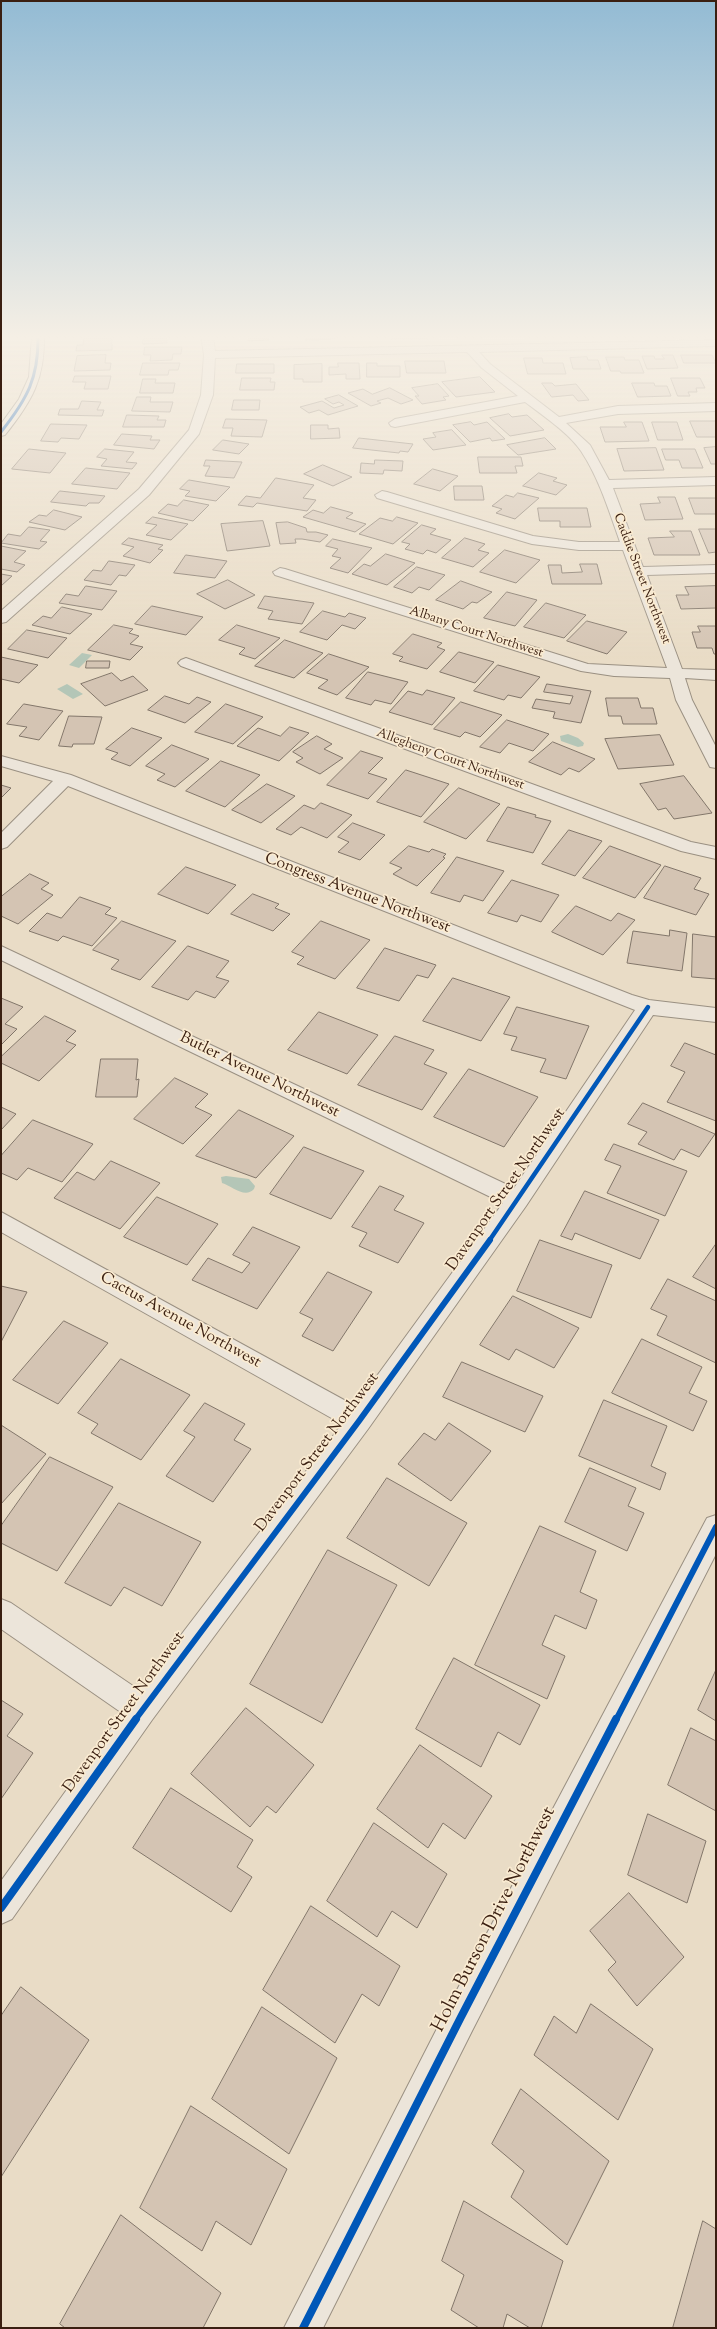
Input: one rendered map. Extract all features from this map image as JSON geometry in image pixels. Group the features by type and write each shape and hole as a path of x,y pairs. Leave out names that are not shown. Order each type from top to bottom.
{"street":[{"path":"1,619 144,492 184,444"},
{"name":"Caddie Street Northwest","path":"581,444 586,448 605,484 676,673 684,700 716,763"},
{"path":"605,484 716,481"},
{"path":"382,495 532,540 579,546 628,546"},
{"path":"638,571 716,569"},
{"name":"Albany Court Northwest","path":"280,572 586,668 614,671 716,675"},
{"name":"Allegheny Court Northwest","path":"186,663 687,847 716,853"},
{"name":"Congress Avenue Northwest","path":"1,761 65,779 648,1007 716,1016"},
{"path":"1,843 65,779"},
{"name":"Butler Avenue Northwest","path":"1,952 518,1200"},
{"name":"Davenport Street Northwest","path":"1,1908 142,1710 359,1421 518,1200 648,1007"},
{"name":"Cactus Avenue Northwest","path":"1,1221 359,1421"},
{"name":"Holm Burson Drive Northwest","path":"303,2328 465,2010 716,1527"},
{"path":"1,1613 142,1710"}],"shaded area":[{"path":"82,653 92,655 79,668 69,665"},
{"path":"67,684 83,694 73,699 57,689"},
{"path":"568,734 578,738 584,743 583,746 578,747 561,741 560,736"},
{"path":"226,1176 249,1179 255,1186 254,1189 247,1193 238,1191 222,1183 221,1177"}],"building":[{"path":"115,444 158,444 154,449 114,445"},
{"path":"219,444 249,444 239,454 213,450"},
{"path":"356,444 413,444 408,452 400,451 399,453 353,448"},
{"path":"427,444 465,444 466,445 433,450"},
{"path":"551,444 556,449 518,455 507,445"},
{"path":"716,447 716,464 711,464 704,448"},
{"path":"656,448 664,470 624,471 617,449"},
{"path":"29,449 66,453 50,473 12,469"},
{"path":"105,449 134,452 126,462 137,463 132,469 101,466 107,459 97,457"},
{"path":"662,449 695,449 703,468 682,468 679,460 666,460"},
{"path":"478,457 521,457 523,466 515,466 517,473 480,473"},
{"path":"206,460 242,462 234,478 205,476 210,466 204,466"},
{"path":"375,460 403,461 402,471 384,470 383,474 360,473 361,463 374,464"},
{"path":"323,465 352,477 333,486 304,474"},
{"path":"86,468 130,473 117,489 72,484"},
{"path":"433,469 458,476 440,491 414,484"},
{"path":"539,473 557,478 553,481 567,485 556,495 523,486"},
{"path":"276,478 314,485 303,498 316,500 307,511 257,503 253,507 238,505 246,496 260,498"},
{"path":"189,480 230,487 216,501 185,496 190,491 180,489"},
{"path":"454,486 482,486 484,500 455,500"},
{"path":"60,491 105,496 99,503 89,503 86,506 51,502"},
{"path":"518,493 539,498 515,519 496,513 502,509 492,506 506,495 513,497"},
{"path":"658,497 675,497 683,519 645,520 640,504 660,503"},
{"path":"689,498 716,498 716,514 695,514"},
{"path":"184,500 209,505 193,521 158,513 168,504 177,506"},
{"path":"331,507 353,513 346,518 366,524 355,532 303,517 313,510 323,513"},
{"path":"538,508 587,508 591,527 560,527 560,521 540,521"},
{"path":"54,510 82,517 65,530 29,522 39,515 46,516"},
{"path":"153,517 188,524 171,540 146,535 157,525 146,523"},
{"path":"397,517 418,523 393,544 359,534 380,518 392,521"},
{"path":"263,521 270,546 227,551 221,524"},
{"path":"288,522 306,528 307,532 316,532 328,535 320,542 295,539 296,543 280,544 276,523"},
{"path":"422,525 436,529 430,534 451,540 436,553 427,550 423,554 405,549 410,544 402,542"},
{"path":"29,527 50,530 40,541 47,542 39,549 1,543 8,534 20,536"},
{"path":"699,529 716,529 716,552 709,553"},
{"path":"670,531 691,531 700,555 654,555 648,538 674,537"},
{"path":"129,538 163,545 158,549 163,550 150,563 123,556 134,547 122,544"},
{"path":"465,538 485,544 478,550 489,553 473,567 442,558"},
{"path":"333,539 372,548 348,573 330,568 341,558 332,556 338,549 326,546"},
{"path":"1,546 26,551 14,562 25,565 17,572 1,569"},
{"path":"505,550 540,560 516,583 480,572"},
{"path":"386,554 415,563 387,585 352,574 364,564 370,566"},
{"path":"186,555 227,561 215,578 174,573"},
{"path":"109,561 135,565 126,576 119,575 111,585 84,580 93,570 101,571"},
{"path":"580,564 597,564 602,584 552,584 548,565 561,565 562,573 582,572"},
{"path":"417,567 445,575 429,590 419,587 412,593 394,587"},
{"path":"1,574 12,576 1,586"},
{"path":"228,580 255,595 225,609 197,594"},
{"path":"461,581 492,592 477,603 472,602 463,609 436,600"},
{"path":"86,586 117,591 102,610 59,603 66,594 78,596"},
{"path":"716,586 716,608 681,609 676,595 689,595 685,587"},
{"path":"507,592 537,600 515,626 484,618"},
{"path":"265,596 314,603 302,624 268,619 273,611 258,608"},
{"path":"546,603 586,615 564,638 524,627"},
{"path":"152,606 203,617 186,635 135,624"},
{"path":"62,607 92,614 70,634 32,625 43,616 51,618"},
{"path":"323,611 345,617 349,613 366,618 355,629 342,625 327,640 300,632"},
{"path":"587,621 627,632 607,654 567,641"},
{"path":"114,625 133,629 129,633 139,636 130,644 143,647 130,660 88,650"},
{"path":"237,625 280,638 255,659 239,654 245,648 219,640"},
{"path":"698,626 716,626 716,654 714,654 712,648 697,648 692,632 700,632"},
{"path":"27,630 67,638 48,658 8,649"},
{"path":"413,634 442,643 437,647 445,650 427,669 399,661 403,657 393,654"},
{"path":"285,640 323,653 294,678 255,666"},
{"path":"459,652 494,662 475,683 440,672"},
{"path":"329,654 369,667 337,695 318,688 328,680 307,673"},
{"path":"1,657 38,665 19,683 1,679"},
{"path":"87,661 110,661 109,668 86,668"},
{"path":"498,665 540,677 521,698 508,695 504,700 474,691"},
{"path":"368,672 408,682 391,704 375,700 371,705 346,698"},
{"path":"112,673 121,681 133,676 148,690 105,706 81,684"},
{"path":"547,684 591,691 581,723 553,718 555,712 532,708 536,699 570,704 573,696 544,692"},
{"path":"427,690 455,698 432,725 389,712 408,691 422,695"},
{"path":"165,696 189,704 197,697 211,702 185,723 148,710"},
{"path":"606,698 638,698 641,708 653,708 657,724 623,724 621,716 609,716"},
{"path":"461,702 502,715 480,737 465,732 460,737 434,729"},
{"path":"24,704 63,711 39,740 19,736 27,727 7,724"},
{"path":"226,704 263,717 233,744 195,732"},
{"path":"69,716 102,717 94,744 73,744 72,747 59,746"},
{"path":"507,720 549,734 533,751 509,743 500,753 480,747"},
{"path":"290,727 309,733 279,761 237,746 258,728 280,736"},
{"path":"132,728 162,738 130,766 111,759 118,753 106,749"},
{"path":"660,735 674,765 618,769 605,739"},
{"path":"317,736 332,744 324,749 343,758 320,774 296,762 303,758 293,752"},
{"path":"553,742 595,759 579,772 569,768 561,775 529,762"},
{"path":"172,745 209,759 175,787 157,780 165,774 146,766"},
{"path":"361,751 383,758 368,773 387,779 368,799 327,785"},
{"path":"221,761 260,775 225,807 186,791"},
{"path":"406,770 449,784 421,817 377,802"},
{"path":"684,776 712,813 674,819 666,808 658,810 640,784"},
{"path":"267,784 295,796 261,823 232,810"},
{"path":"1,785 11,788 1,798"},
{"path":"459,788 500,804 466,839 424,822"},
{"path":"321,803 352,815 327,838 301,827 291,835 276,829 304,805 314,809"},
{"path":"508,807 551,821 533,853 487,841"},
{"path":"353,823 385,835 360,860 338,852 349,842 338,837"},
{"path":"569,830 602,841 575,876 542,864"},
{"path":"409,846 429,852 432,849 446,854 443,857 445,858 417,886 393,874 402,868 390,863"},
{"path":"610,846 661,865 635,898 583,878"},
{"path":"457,857 504,871 483,901 464,895 460,902 431,893"},
{"path":"665,866 701,878 694,889 709,894 696,915 644,898"},
{"path":"186,867 236,885 208,914 158,894"},
{"path":"30,874 49,883 41,889 53,895 18,924 1,916 1,897"},
{"path":"512,880 559,895 541,922 521,915 517,922 488,913"},
{"path":"253,894 279,904 275,908 290,914 273,931 231,914"},
{"path":"80,897 111,908 105,914 117,918 92,946 63,936 58,941 29,931 47,913 61,918"},
{"path":"576,906 611,921 618,913 635,920 603,955 552,932"},
{"path":"122,921 176,941 140,980 111,969 119,960 93,950"},
{"path":"321,921 370,940 335,979 297,964 304,957 292,952"},
{"path":"670,930 687,933 682,971 627,963 633,931 669,936"},
{"path":"693,934 716,937 716,979 692,977"},
{"path":"188,946 229,961 216,977 229,981 215,998 196,991 188,1000 152,987"},
{"path":"385,948 436,965 428,978 417,975 399,1001 357,988"},
{"path":"453,978 510,997 481,1041 423,1021"},
{"path":"1,998 23,1007 5,1024 17,1029 1,1045"},
{"path":"517,1007 589,1026 566,1079 540,1072 546,1059 511,1050 517,1037 504,1034"},
{"path":"319,1012 378,1035 347,1074 288,1050"},
{"path":"45,1016 76,1031 66,1041 76,1045 39,1081 1,1063 1,1057"},
{"path":"395,1036 434,1050 424,1064 447,1073 422,1110 358,1085"},
{"path":"685,1043 716,1055 716,1121 667,1102 685,1072 671,1066"},
{"path":"101,1059 138,1059 136,1080 139,1079 137,1097 96,1097"},
{"path":"469,1069 538,1097 504,1147 434,1117"},
{"path":"175,1078 208,1094 195,1107 212,1115 183,1144 134,1119"},
{"path":"643,1103 715,1134 699,1157 681,1149 674,1160 638,1144 647,1132 628,1124"},
{"path":"1,1107 16,1114 1,1130"},
{"path":"239,1110 294,1136 256,1178 196,1156"},
{"path":"33,1120 93,1144 62,1182 28,1168 17,1180 1,1173 1,1156"},
{"path":"614,1144 687,1171 665,1216 607,1193 621,1166 605,1160"},
{"path":"304,1147 364,1171 331,1219 270,1194"},
{"path":"111,1161 160,1183 120,1229 54,1198 77,1172 94,1180"},
{"path":"380,1186 404,1196 394,1210 424,1223 398,1263 359,1246 367,1233 352,1227"},
{"path":"585,1191 659,1220 640,1259 575,1233 572,1240 561,1236"},
{"path":"157,1197 218,1224 187,1265 124,1237"},
{"path":"253,1227 300,1247 257,1309 192,1280 208,1258 242,1273 250,1263 233,1255"},
{"path":"540,1240 612,1265 591,1318 517,1291"},
{"path":"716,1244 716,1289 693,1277"},
{"path":"328,1272 372,1292 333,1351 302,1336 313,1319 300,1313"},
{"path":"668,1279 716,1301 716,1363 657,1335 667,1316 651,1309"},
{"path":"1,1286 27,1292 1,1342"},
{"path":"513,1296 579,1328 554,1368 516,1349 509,1360 480,1345"},
{"path":"64,1321 108,1343 58,1404 13,1380"},
{"path":"642,1339 702,1367 689,1393 707,1401 693,1431 612,1393"},
{"path":"121,1359 190,1395 141,1460 91,1433 98,1424 78,1413"},
{"path":"462,1362 543,1396 525,1432 443,1397"},
{"path":"604,1400 667,1426 651,1466 666,1473 660,1490 579,1456"},
{"path":"205,1403 245,1424 234,1440 251,1449 213,1502 166,1476 195,1437 184,1431"},
{"path":"449,1423 491,1451 451,1501 398,1464 424,1433 435,1440"},
{"path":"1,1425 46,1454 1,1504"},
{"path":"50,1457 113,1487 57,1571 1,1543 1,1526"},
{"path":"590,1468 636,1488 628,1506 644,1513 627,1551 565,1522"},
{"path":"387,1478 467,1523 429,1586 347,1538"},
{"path":"119,1503 201,1542 162,1606 124,1587 111,1606 65,1583"},
{"path":"540,1526 596,1551 580,1592 597,1600 586,1629 555,1615 542,1645 565,1656 547,1699 475,1665"},
{"path":"328,1550 397,1585 322,1723 250,1684"},
{"path":"454,1658 540,1705 520,1745 498,1732 481,1767 416,1729"},
{"path":"716,1670 716,1721 698,1710"},
{"path":"1,1700 23,1714 7,1736 33,1753 1,1799"},
{"path":"246,1708 314,1765 276,1813 267,1806 250,1827 191,1774"},
{"path":"691,1728 716,1741 716,1811 668,1785"},
{"path":"420,1745 492,1796 465,1839 443,1823 428,1848 377,1809"},
{"path":"171,1788 253,1840 237,1867 252,1877 231,1912 133,1848"},
{"path":"648,1814 706,1841 687,1903 628,1875"},
{"path":"374,1823 447,1874 417,1928 392,1911 377,1937 327,1901"},
{"path":"629,1893 684,1957 637,2006 608,1970 616,1962 590,1931"},
{"path":"311,1906 400,1966 379,2006 362,1994 335,2043 263,1990"},
{"path":"21,1987 89,2040 1,2177 1,2016"},
{"path":"591,2004 653,2049 618,2120 534,2055 554,2016 576,2033"},
{"path":"262,2007 337,2058 289,2154 212,2099"},
{"path":"521,2089 609,2161 567,2245 511,2197 524,2171 492,2144"},
{"path":"191,2106 287,2169 251,2245 216,2221 202,2251 140,2208"},
{"path":"464,2201 563,2261 541,2328 530,2328 507,2314 503,2328 479,2328 451,2310 464,2275 442,2261"},
{"path":"121,2215 221,2293 203,2328 65,2328 60,2324"},
{"path":"703,2221 716,2229 716,2328 673,2328"}],"cycle path":[{"path":"1,1908 142,1710 359,1421 518,1200 648,1007"},
{"path":"303,2328 461,2017 716,1527"}]}
